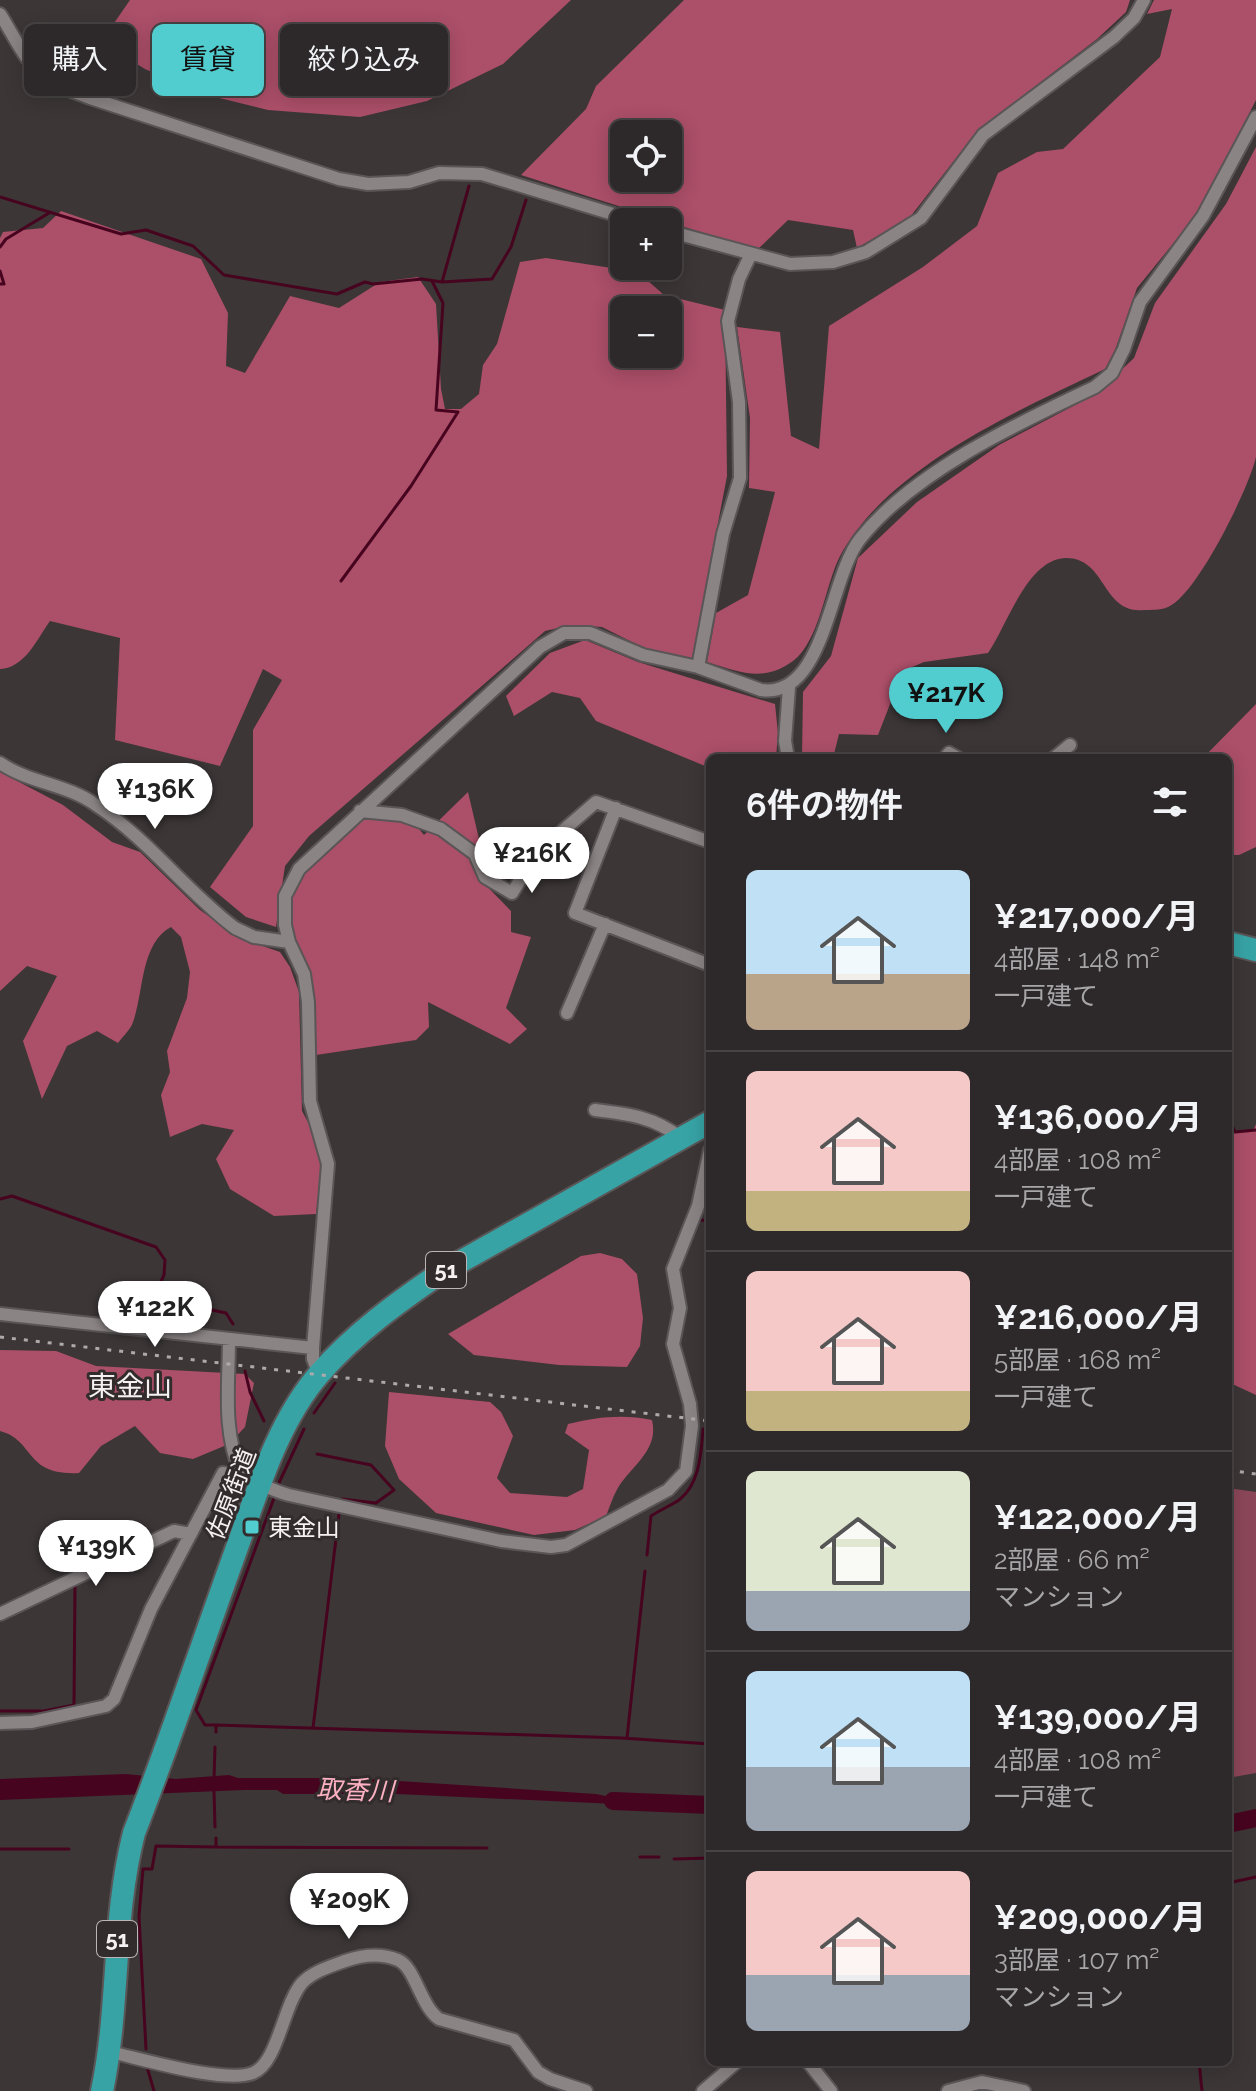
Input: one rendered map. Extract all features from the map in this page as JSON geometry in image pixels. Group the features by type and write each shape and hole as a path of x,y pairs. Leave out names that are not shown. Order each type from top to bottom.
{"highway":[{"path":"1232,944 1256,950"},
{"name":"佐原街道","path":"102,2091 110,2052 121,1892 136,1827 170,1732 250,1479 281,1437 319,1375 380,1316 442,1272 706,1124"}],"street":[{"path":"682,235 750,256 790,264 833,262 866,252 921,218 983,135 1114,37 1134,18 1144,0"},
{"path":"0,14 44,77 90,98 339,179 368,184 409,182 439,173 482,174 610,213"},
{"path":"319,1375 313,1348 328,1164 310,1101 309,1012 304,974 289,942 284,908 290,883 309,857 540,647 564,633 590,633 643,655 698,667 761,690 789,687 809,665 849,556 876,522 922,483 967,453 1095,387 1112,373 1140,302 1203,216 1256,117"},
{"path":"698,667 723,534 740,478 739,402 728,321 739,279 750,256"},
{"path":"787,754 785,741 789,687"},
{"path":"1059,754 1070,745"},
{"path":"0,763 13,772 70,790 100,807 235,928 254,937 289,942"},
{"path":"360,811 402,815 441,829 475,854 485,877 512,893 537,853 596,802 706,841"},
{"path":"616,808 575,913 706,963"},
{"path":"567,1013 605,924"},
{"path":"595,1110 644,1116 663,1124 681,1138"},
{"path":"0,1723 32,1722 106,1706 114,1699 151,1609 223,1473 250,1479 289,1495 501,1541 551,1547 566,1545 668,1490 686,1471 692,1438 690,1404 673,1344 680,1308 673,1269 698,1206 706,1169"},
{"path":"0,1314 313,1348"},
{"path":"229,1339 226,1399 234,1458 250,1479"},
{"path":"0,1614 174,1531 191,1534"},
{"path":"110,2052 227,2075 251,2074 261,2069 269,2059 286,2012 301,1984 331,1966 370,1955 398,1960 407,1965 421,1998 439,2019 449,2024 504,2035 514,2040 538,2072 586,2091"},
{"path":"703,2091 732,2066"},
{"path":"811,2066 831,2091"},
{"path":"948,2091 982,2082 1024,2091"}],"shaded area":[{"path":"130,0 571,0 503,64 448,91 448,24 280,24 280,96 437,96 360,117 268,110 211,96 264,96 264,24 152,24 152,72 136,63 136,24 113,24"},
{"path":"684,0 1130,0 1126,12 1097,39 978,130 910,217 857,248 853,230 788,220 757,250 682,226 682,208 625,208 521,175 586,109 596,86"},
{"path":"1154,0 1256,0 1256,100 1198,213 1137,288 1105,369 995,423 922,469 890,495 862,524 840,556 810,640 793,661 761,674 707,662 716,613 748,595 775,492 749,488 750,418 737,327 780,332 791,436 819,449 829,326 923,267 977,226 998,173 1037,152 1063,149 1160,57 1172,9 1147,14"},
{"path":"1256,147 1256,457 1233,515 1193,583 1168,607 1130,609 1111,595 1089,566 1079,560 1065,558 1052,561 1029,581 988,653 924,662 903,671 878,735 839,734 834,754 802,754 803,692 831,656 858,558 917,502 999,445 1096,394 1134,358 1155,303 1226,204"},
{"path":"61,211 201,259 228,313 226,366 245,373 290,296 339,308 380,282 418,277 436,304 445,409 461,409 479,394 483,365 497,344 520,262 546,258 610,268 610,280 647,280 668,296 610,296 610,368 682,368 682,299 725,310 727,476 692,658 646,649 602,627 571,625 545,631 309,836 285,866 276,927 246,917 210,887 253,826 253,730 282,680 263,669 220,766 115,740 120,638 50,621 17,664 0,669 0,238 3,232 43,228"},
{"path":"585,640 638,662 775,704 776,754 706,754 706,766 596,721 580,698 552,692 514,716 506,696 550,653"},
{"path":"1256,704 1256,847 1239,855 1232,855 1232,754 1207,754"},
{"path":"0,772 63,805 112,842 140,852 200,910 240,938 280,952 290,967 299,992 302,1111 316,1137 322,1162 316,1214 274,1216 230,1189 216,1159 234,1130 202,1124 170,1137 161,1095 170,1072 167,1051 187,998 190,972 181,937 171,927 161,935 148,957 137,1010 129,1030 118,1043 97,1031 67,1046 42,1099 23,1041 57,976 27,966 0,991"},
{"path":"468,792 479,839 501,856 476,875 511,911 511,932 531,937 506,1008 527,1029 510,1044 428,1002 429,1027 416,1040 316,1055 290,913 291,891 298,878 364,814 409,817 424,835"},
{"path":"1256,1124 1256,1395 1232,1384 1232,1129 1253,1131"},
{"path":"600,1253 622,1259 637,1274 643,1318 640,1346 627,1367 559,1365 474,1355 448,1334 581,1256"},
{"path":"0,1350 56,1351 96,1366 245,1374 254,1383 245,1427 229,1444 193,1459 160,1453 135,1426 101,1446 79,1473 48,1469 19,1442 0,1431"},
{"path":"389,1392 490,1402 501,1412 513,1436 497,1478 510,1493 567,1497 583,1489 589,1450 565,1433 568,1424 610,1417 652,1420 652,1439 644,1456 619,1486 606,1516 575,1530 534,1535 436,1513 399,1479 385,1446"},
{"path":"1232,1489 1256,1492 1256,1773 1232,1777"}],"water":[{"path":"126,1774 176,1779 229,1775 238,1778 353,1778 596,1794 635,1802 616,1804 397,1794 283,1794 277,1790 0,1800 0,1779"}],"waterway":[{"path":"442,282 469,186"},
{"path":"0,197 121,234 146,230 193,246 224,275 337,294 365,282 492,279 511,247 526,200"},
{"path":"0,247 6,239 49,213"},
{"path":"0,271 4,284 0,284"},
{"path":"341,581 411,486 458,412 436,410 443,303 432,281"},
{"path":"1232,1125 1235,1132 1256,1130"},
{"path":"0,1199 12,1196 156,1247 165,1260 164,1275 144,1318 178,1320 193,1306 226,1313 233,1324"},
{"path":"700,1216 700,1220 706,1221"},
{"path":"245,1371 250,1392 264,1421"},
{"path":"314,1413 335,1383"},
{"path":"278,1485 304,1429"},
{"path":"647,1555 651,1516 679,1500 691,1486 698,1468 703,1429 706,1429"},
{"path":"317,1454 371,1465 394,1490 376,1503 342,1499"},
{"path":"216,1732 216,1725 205,1725 196,1710 274,1498"},
{"path":"313,1728 339,1514"},
{"path":"627,1738 645,1571"},
{"path":"0,1711 44,1711 74,1705 75,1583"},
{"path":"216,1725 622,1738 706,1744"},
{"path":"214,1779 215,1747"},
{"path":"214,1791 215,1827"},
{"name":"取香川","path":"613,1801 706,1805"},
{"name":"取香川","path":"1232,1823 1256,1818"},
{"path":"146,2049 139,1916 143,1869 152,1869 156,1846 216,1847 216,1838"},
{"path":"216,1847 487,1848"},
{"path":"0,1849 69,1849"},
{"path":"640,1857 659,1857"},
{"path":"674,1859 706,1858"},
{"path":"1232,1882 1256,1877"},
{"path":"1199,2066 1202,2091"},
{"path":"147,2067 154,2091"}],"railway":[{"path":"0,1337 706,1421"},
{"path":"1232,1471 1256,1474"}],"place":[{"name":"東金山","path":"252,1527"}],"district":[{"name":"東金山","path":"130,1386"}]}
